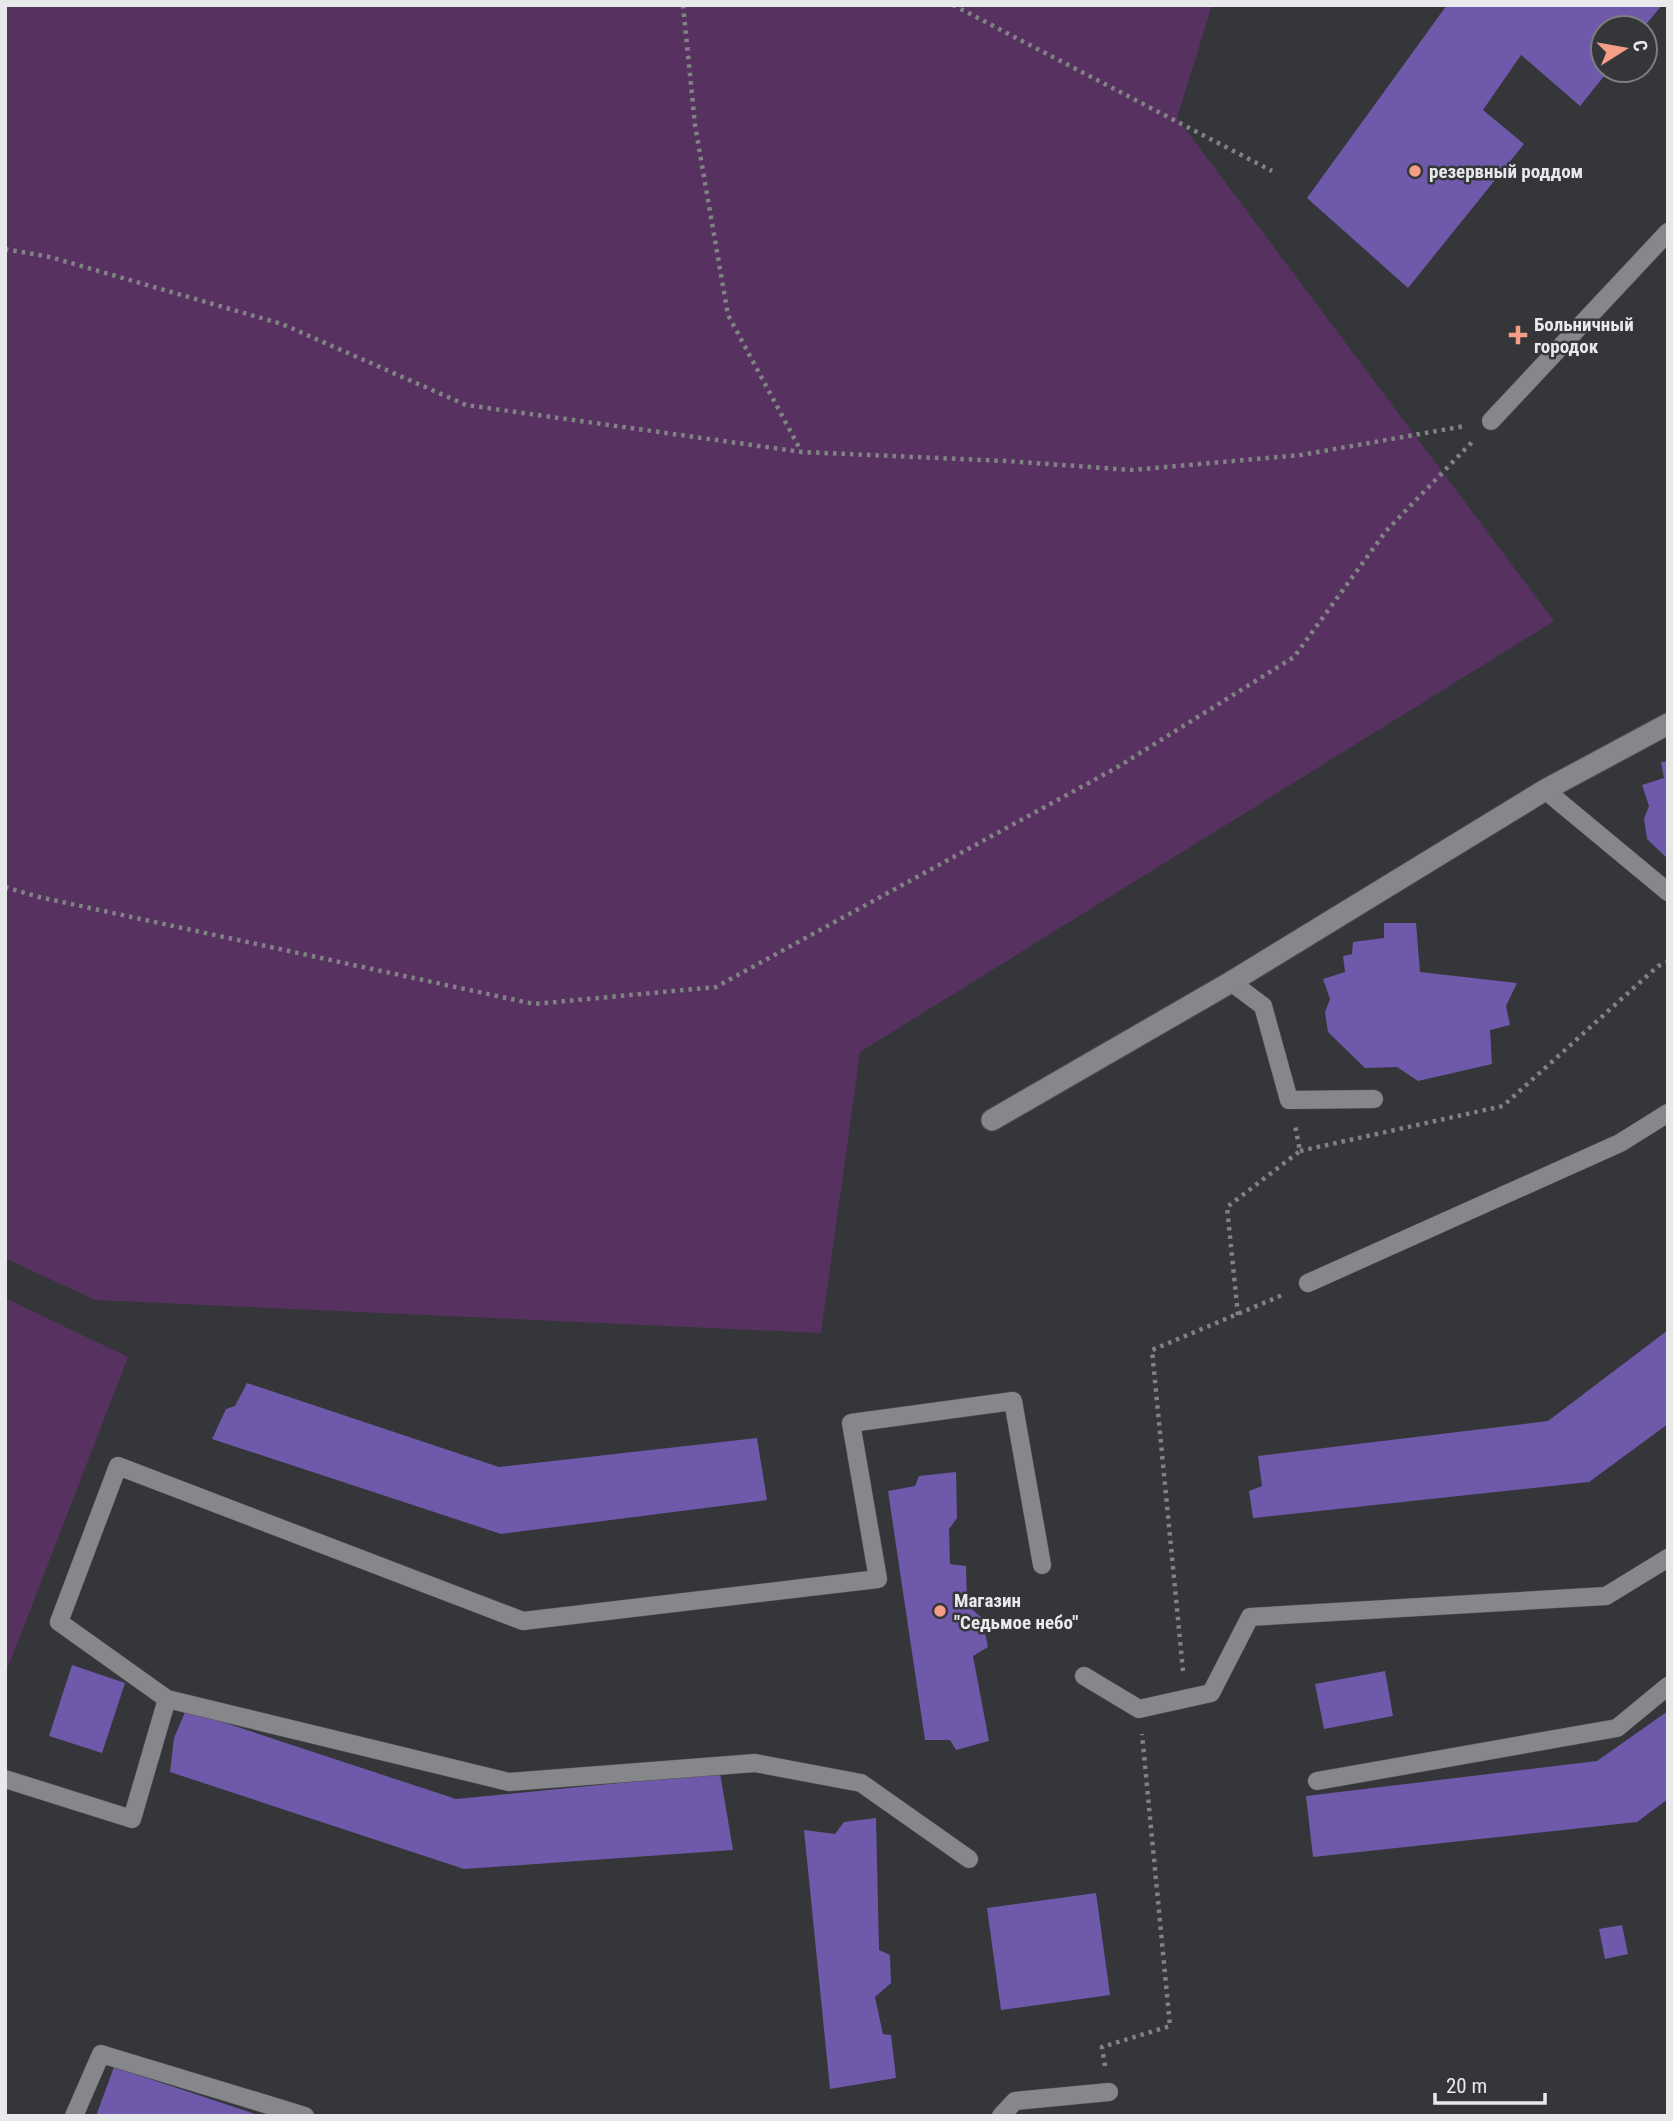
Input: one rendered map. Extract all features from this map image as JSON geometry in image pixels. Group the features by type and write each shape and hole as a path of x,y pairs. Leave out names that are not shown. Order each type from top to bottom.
{"street":[{"path":"992,1120 1231,982 1545,790 1668,724"}],"lane":[{"path":"1491,421 1668,232"},
{"path":"1545,790 1668,892"},
{"path":"1231,982 1263,1006 1289,1100 1374,1099"},
{"path":"1308,1283 1620,1143 1668,1113"},
{"path":"969,1859 861,1783 755,1763 509,1782 167,1699 59,1622 118,1466 523,1621 878,1579 851,1423 1013,1401 1042,1565"},
{"path":"1084,1676 1139,1709 1211,1693 1250,1617 1606,1595 1668,1559"},
{"path":"1317,1781 1617,1728 1668,1686"},
{"path":"5,1779 132,1819 167,1699"},
{"path":"74,2116 101,2054 304,2116"},
{"path":"1001,2116 1015,2101 1109,2092"}],"path":[{"path":"682,5 695,125 728,315 802,452"},
{"path":"953,5 1272,171"},
{"path":"5,249 50,257 282,324 466,405 802,452 1132,470 1301,455 1491,421"},
{"path":"5,887 39,897 534,1004 716,987 1116,768 1294,657 1386,531 1491,421"},
{"path":"1238,1315 1227,1207 1300,1151 1503,1106 1658,966 1668,962"},
{"path":"1289,1100 1300,1151"},
{"path":"1186,1698 1152,1350 1308,1283"},
{"path":"1102,2047 1170,2026 1139,1709"}],"shaded area":[{"path":"5,5 1212,5 1177,118 1554,621 860,1052 821,1333 95,1300 5,1258"},
{"path":"5,1298 128,1357 5,1675"}],"building":[{"name":"резервный роддом","path":"1447,5 1662,5 1655,14 1589,14 1589,84 1598,84 1580,106 1521,55 1483,110 1524,144 1408,288 1307,198"},
{"path":"1668,761 1668,859 1647,839 1644,819 1649,806 1642,785 1664,778 1661,762"},
{"path":"1384,923 1416,923 1420,972 1517,983 1506,1006 1510,1025 1490,1030 1492,1064 1418,1081 1397,1067 1365,1068 1328,1032 1325,1012 1330,999 1323,979 1345,972 1343,956 1352,954 1353,942 1384,938"},
{"path":"1668,1330 1668,1424 1589,1482 1253,1518 1249,1491 1262,1486 1258,1456 1548,1421"},
{"path":"247,1383 499,1467 757,1438 767,1500 501,1534 212,1439 226,1409 235,1406"},
{"name":"Магазин \"Седьмое небо\"","path":"956,1472 957,1518 949,1529 950,1564 966,1566 967,1605 982,1618 988,1647 973,1656 989,1741 956,1750 950,1740 925,1740 888,1491 915,1486 919,1476"},
{"path":"72,1665 125,1683 102,1753 49,1736"},
{"path":"1385,1671 1393,1716 1324,1729 1315,1684"},
{"path":"186,1710 456,1799 720,1773 733,1850 464,1869 170,1772 174,1738"},
{"path":"1668,1711 1668,1799 1637,1822 1313,1857 1306,1796 1597,1761"},
{"path":"876,1818 879,1950 890,1955 891,1983 875,1997 883,2034 891,2035 896,2078 830,2089 804,1830 835,1834 844,1822"},
{"path":"1096,1893 1110,1995 1001,2010 987,1908"},
{"path":"1622,1925 1628,1954 1605,1959 1599,1929"},
{"path":"114,2067 258,2115 258,2116 96,2116"}],"place":[{"name":"резервный роддом","path":"1415,171"},
{"name":"Больничный городок","path":"1518,335"},
{"name":"Магазин \"Седьмое небо\"","path":"940,1611"}]}
